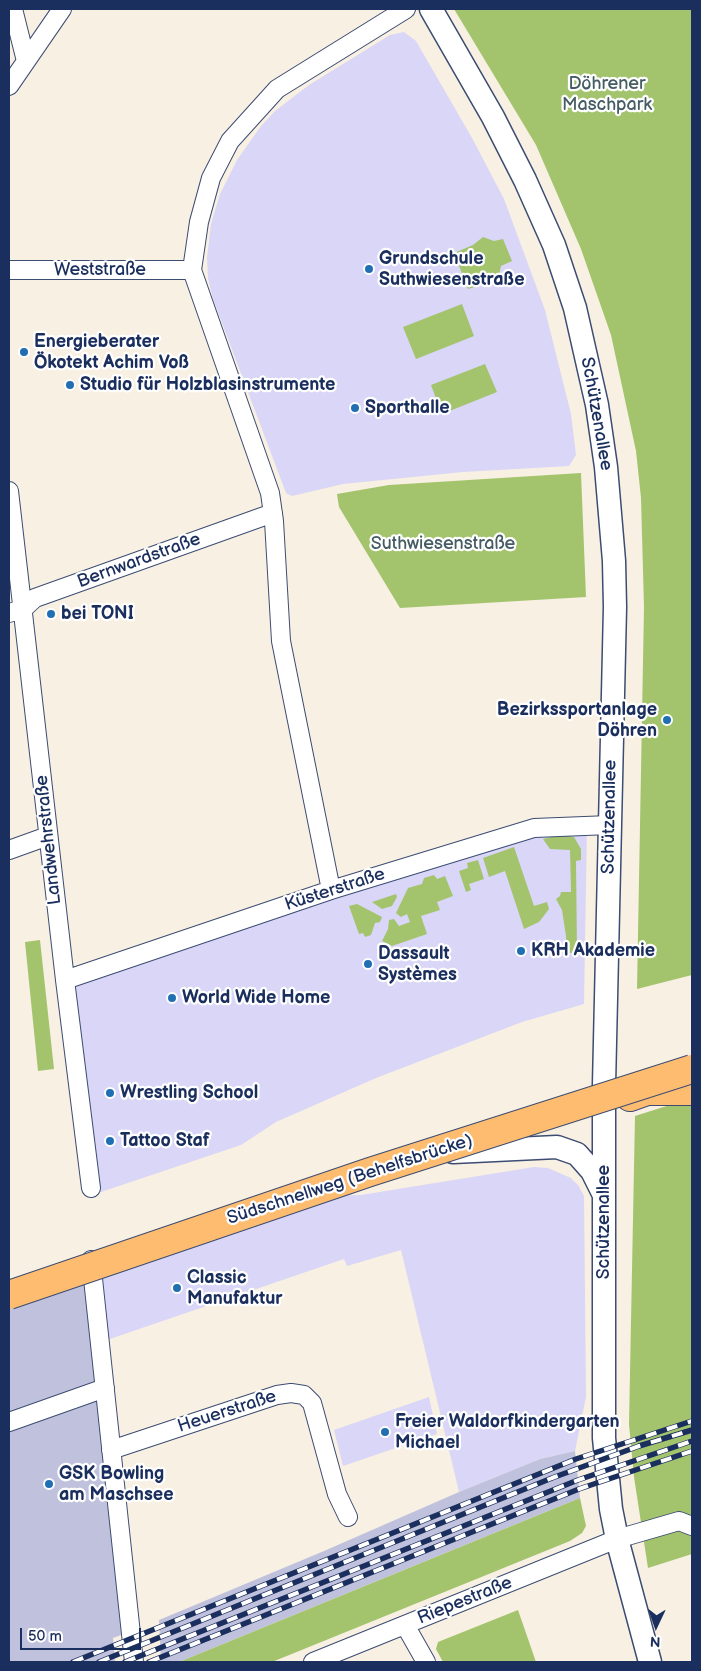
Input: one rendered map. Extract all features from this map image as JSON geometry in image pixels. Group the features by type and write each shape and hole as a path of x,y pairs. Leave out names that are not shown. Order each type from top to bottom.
{"highway":[{"name":"Südschnellweg (Behelfsbrücke)","path":"9,1295 370,1172 692,1069"},
{"name":"Südschnellweg (Behelfsbrücke)","path":"9,1305 373,1181 692,1079"},
{"path":"604,1105 647,1091 692,1091"}],"street":[{"path":"13,9 26,61"},
{"path":"9,86 62,9"},
{"path":"331,890 281,641 273,513 270,493 192,270 199,222 210,178 230,141 277,89 406,9"},
{"name":"Schützenallee","path":"431,9 526,180 554,245 575,308 597,405 606,467 614,560 604,1105 603,1395 608,1483 617,1539 650,1662"},
{"name":"Weststraße","path":"9,270 192,270"},
{"name":"Landwehrstraße","path":"9,491 16,611 48,836 92,1188"},
{"name":"Bernwardstraße","path":"16,611 35,598 273,513"},
{"name":"Küsterstraße","path":"65,980 331,890 534,828 610,825"},
{"path":"9,850 48,836"},
{"path":"448,1152 557,1147 577,1154 584,1160 598,1181 604,1196"},
{"path":"91,1260 134,1662"},
{"path":"9,1422 105,1388"},
{"name":"Heuerstraße","path":"111,1450 277,1395 291,1393 304,1395 312,1403 337,1494 348,1517"},
{"name":"Riepestraße","path":"313,1662 617,1539 679,1521 692,1526"},
{"path":"405,1626 426,1662"}],"shaded area":[{"name":"Grundschule Suthwiesenstraße","path":"404,32 416,41 472,138 504,199 545,310 571,414 576,455 569,466 463,472 343,484 292,496 286,493 213,299 208,278 207,258 211,224 220,194 237,160 261,126 275,111 309,85 390,35"},
{"path":"587,825 584,1004 522,1022 376,1078 276,1122 241,1145 92,1195 65,980 446,855"},
{"path":"534,1167 548,1168 571,1178 578,1185 584,1196 586,1397 575,1451 540,1459 459,1492 401,1250 347,1266 344,1259 101,1342 91,1260 315,1196 361,1195"},
{"path":"91,1260 124,1634 113,1638 115,1662 9,1662 9,1287"},
{"name":"Freier Waldorfkindergarten Michael","path":"429,1397 437,1434 343,1466 334,1430"},
{"path":"575,1451 580,1498 179,1662 161,1662 159,1620 540,1459"}],"green space":[{"name":"Döhrener Maschpark","path":"454,9 692,9 692,975 637,989 644,607 641,498 636,451 611,335 581,249 536,145"},
{"path":"483,237 494,241 503,239 512,261 501,266 498,280 468,289 454,253 473,245"},
{"path":"462,304 474,336 416,359 403,327"},
{"path":"485,364 497,392 442,414 431,385"},
{"name":"Suthwiesenstraße","path":"581,473 586,597 400,608 339,507 337,494 389,485"},
{"path":"560,835 574,837 581,849 581,860 576,861 577,953 566,953 566,936 562,910 556,899 560,896 561,892 571,892 570,850 550,849 543,839"},
{"path":"514,847 534,906 547,902 549,909 539,922 524,929 505,871 489,877 483,858"},
{"path":"478,860 484,879 469,884 471,890 466,892 459,871 468,868 467,863"},
{"path":"434,875 437,879 445,876 453,896 437,902 440,910 421,916 427,934 392,946 382,941 388,929 389,920 394,919 399,926 410,922 407,914 401,917 396,913 408,888 422,884 424,878"},
{"path":"396,894 397,897 392,906 382,909 372,902"},
{"path":"357,904 382,917 380,922 375,923 371,935 365,937 363,933 359,934 349,906"},
{"path":"40,940 54,1069 38,1071 25,942"},
{"path":"692,1098 692,1554 648,1568 634,1477 629,1424 635,1116"},
{"path":"580,1498 586,1526 582,1533 570,1541 272,1662 179,1662"},
{"path":"518,1610 536,1662 443,1662 436,1649 438,1642"}],"railway":[{"path":"73,1662 576,1459 692,1421"},
{"path":"99,1662 552,1478 639,1446 692,1430"},
{"path":"125,1662 578,1480 692,1441"},
{"path":"149,1662 579,1489 692,1451"}],"place":[{"name":"Grundschule Suthwiesenstraße","path":"369,269"},
{"name":"Energieberater Ökotekt Achim Voß","path":"24,352"},
{"name":"Studio für Holzblasinstrumente","path":"70,385"},
{"name":"Sporthalle","path":"355,408"},
{"name":"bei TONI","path":"51,614"},
{"name":"Bezirkssportanlage Döhren","path":"667,720"},
{"name":"KRH Akademie","path":"521,951"},
{"name":"Dassault Systèmes","path":"368,964"},
{"name":"World Wide Home","path":"172,998"},
{"name":"Wrestling School","path":"110,1093"},
{"name":"Tattoo Staf","path":"110,1141"},
{"name":"Classic Manufaktur","path":"177,1288"},
{"name":"Freier Waldorfkindergarten Michael","path":"385,1432"},
{"name":"GSK Bowling am Maschsee","path":"49,1484"}]}
